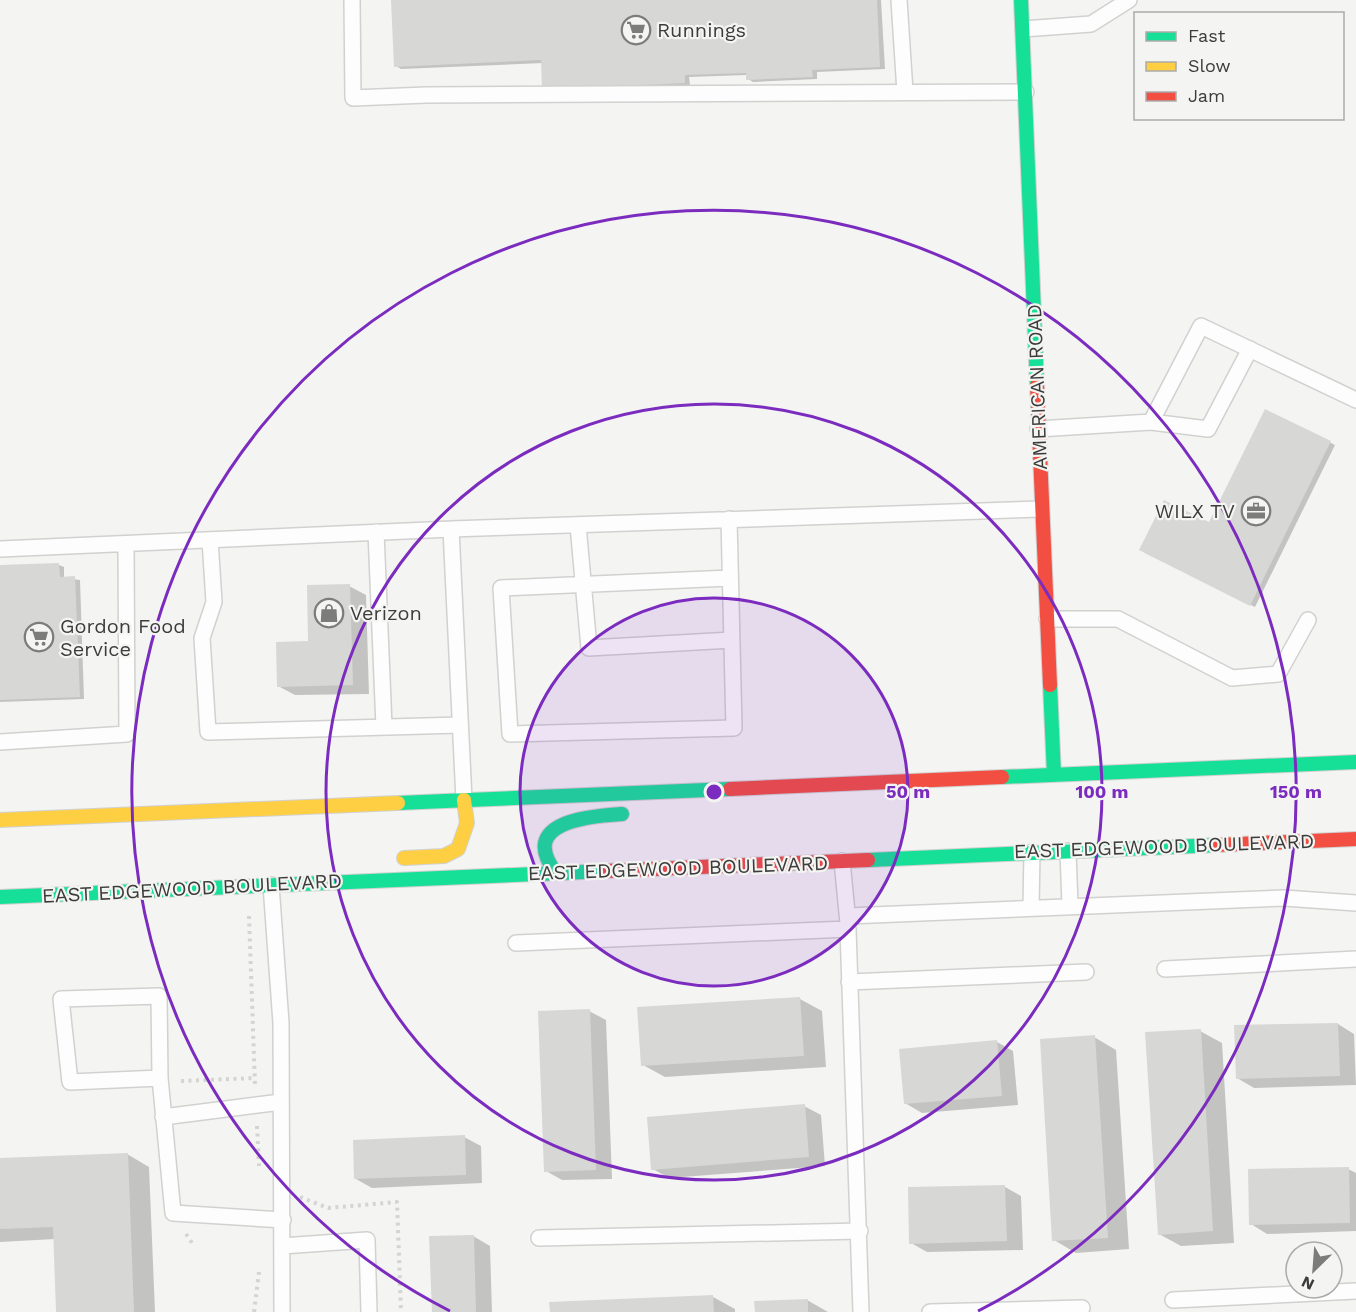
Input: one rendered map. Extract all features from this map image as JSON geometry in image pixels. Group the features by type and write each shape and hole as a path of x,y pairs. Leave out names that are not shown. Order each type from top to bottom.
{"street":[{"name":"AMERICAN ROAD","path":"1021,0 1054,775"},
{"path":"0,820 914,779 1356,762"},
{"path":"884,798 914,779"},
{"path":"386,859 444,856 458,849 467,823 464,800"},
{"path":"556,873 545,861 543,848 550,836 562,824 584,816 631,814"},
{"path":"1118,849 1143,835"},
{"name":"EAST EDGEWOOD BOULEVARD","path":"0,897 1356,838"},
{"path":"210,887 237,871"}],"lane":[{"path":"352,0 353,98 426,95 1026,92"},
{"path":"899,0 905,92"},
{"path":"1023,29 1091,24 1129,0"},
{"path":"1151,422 1201,326 1356,400"},
{"path":"1038,429 1151,422 1208,429 1250,349"},
{"path":"0,549 451,529 1041,509"},
{"path":"729,519 734,728 510,734 501,588 730,578"},
{"path":"578,525 589,648 732,640"},
{"path":"451,529 464,800"},
{"path":"376,532 384,727"},
{"path":"210,540 214,602 202,638 208,732 460,725"},
{"path":"0,742 127,734 126,544"},
{"path":"1047,619 1118,619 1232,678 1278,675 1308,620"},
{"path":"1068,851 1070,905"},
{"path":"1031,907 1032,852"},
{"path":"842,861 848,922 861,1312"},
{"path":"271,885 280,1023 282,1312"},
{"path":"516,943 1070,905 1284,898 1356,903"},
{"path":"1165,969 1356,959"},
{"path":"849,982 1086,972"},
{"path":"160,1078 70,1082 61,999 159,996 160,1078 174,1213 283,1220"},
{"path":"163,1117 281,1102"},
{"path":"539,1238 860,1231"},
{"path":"282,1246 367,1240 369,1312"},
{"path":"1173,1300 1356,1291"},
{"path":"930,1312 1082,1308"}],"building":[{"name":"Runnings","path":"391,0 877,0 880,67 812,70 813,77 746,80 746,73 685,75 685,83 542,90 541,60 394,67"},
{"name":"WILX TV","path":"1265,409 1331,441 1250,606 1139,550 1164,500 1209,522"},
{"name":"Gordon Food Service","path":"59,563 60,577 75,576 80,697 0,700 0,565"},
{"name":"Verizon","path":"350,584 353,685 277,687 276,642 308,641 307,585"},
{"path":"800,997 804,1056 641,1066 637,1007"},
{"path":"590,1009 596,1170 544,1172 538,1011"},
{"path":"1338,1023 1340,1076 1236,1079 1234,1025"},
{"path":"1201,1029 1213,1231 1158,1235 1145,1032"},
{"path":"1095,1035 1108,1238 1052,1241 1040,1039"},
{"path":"997,1040 1002,1096 904,1104 899,1049"},
{"path":"805,1104 809,1157 651,1170 647,1117"},
{"path":"465,1135 466,1175 354,1179 353,1140"},
{"path":"128,1153 134,1312 56,1312 53,1227 0,1229 0,1158"},
{"path":"1349,1167 1350,1223 1249,1225 1248,1169"},
{"path":"1005,1185 1007,1241 909,1244 908,1187"},
{"path":"474,1235 476,1312 432,1312 429,1236"},
{"path":"713,1295 714,1312 550,1312 549,1302"},
{"path":"808,1299 808,1312 755,1312 754,1301"}],"traffic: fast":[{"path":"1021,0 1037,385"},
{"path":"1050,685 1054,775"},
{"path":"1002,777 1356,762"},
{"path":"398,803 730,789"},
{"path":"556,873 546,856 545,843 551,832 576,820 622,814"},
{"path":"868,860 1217,845"},
{"path":"0,897 606,871"}],"traffic: slow":[{"path":"404,858 444,856 458,849 467,823 464,800"},
{"path":"0,820 398,803"}],"traffic: jam":[{"path":"1037,385 1050,685"},
{"path":"730,789 1002,777"},
{"path":"1217,845 1356,839"},
{"path":"606,871 868,860"}],"place":[{"name":"Runnings","path":"636,30"},
{"name":"WILX TV","path":"1256,511"},
{"name":"Verizon","path":"329,613"},
{"name":"Gordon Food Service","path":"39,637"}]}
